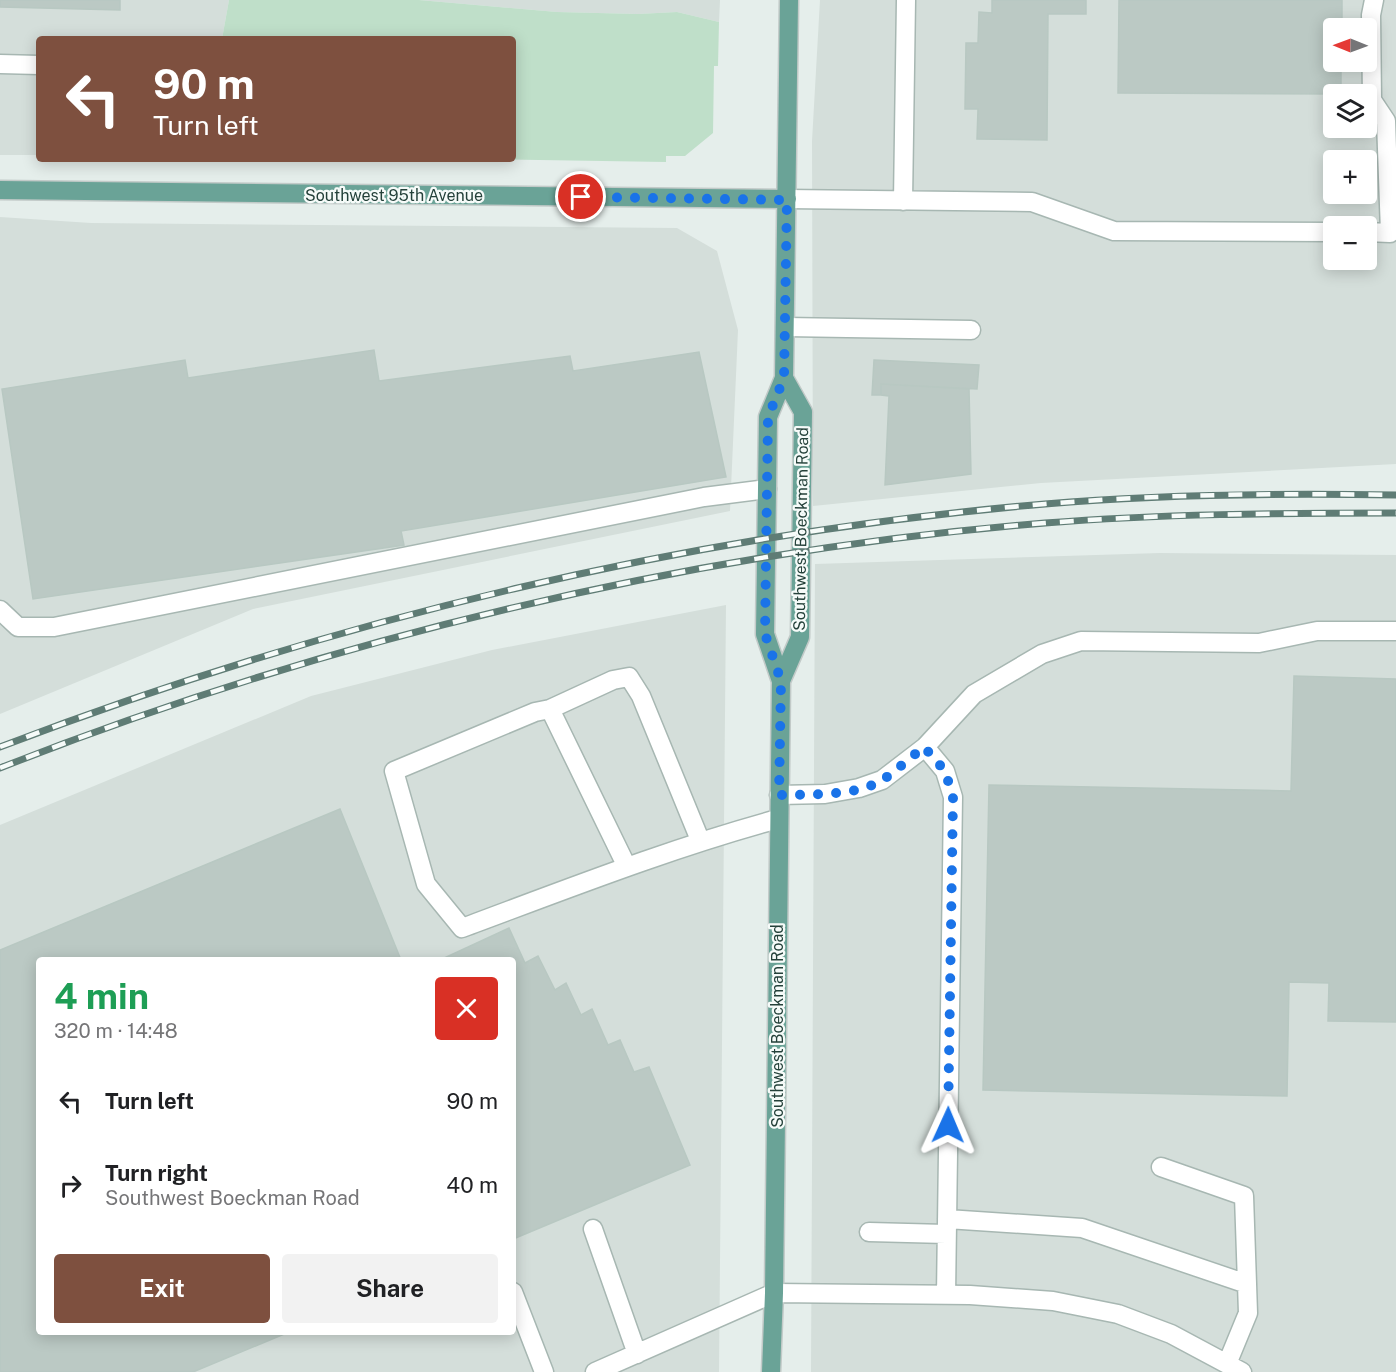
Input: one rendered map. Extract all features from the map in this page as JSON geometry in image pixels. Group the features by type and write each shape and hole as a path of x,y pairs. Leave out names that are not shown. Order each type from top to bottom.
{"main road":[{"name":"Southwest Boeckman Road","path":"771,1372 774,1293 781,681 765,634 768,417 784,378 786,327 789,0"},
{"name":"Southwest 95th Avenue","path":"0,190 787,200"},
{"name":"Southwest Boeckman Road","path":"781,681 800,637 802,412 784,378"}],"lane":[{"path":"903,201 906,0"},
{"path":"1374,0 1371,15 1372,100 1386,121 1390,232 1377,232"},
{"path":"0,64 36,65"},
{"path":"787,200 1032,202 1114,231 1323,232"},
{"path":"786,327 971,330"},
{"path":"0,610 18,627 54,627 704,497 767,489"},
{"path":"779,795 825,794 859,788 882,780 924,747 974,694 1042,654 1081,641 1259,644 1317,631 1396,631"},
{"path":"700,840 645,706 629,677 613,680 550,709 535,712 394,771 426,884 462,927 700,840 778,819"},
{"path":"550,709 627,867"},
{"path":"924,747 945,771 953,797 945,1295"},
{"path":"595,1372 774,1293 945,1295 1053,1301 1118,1314 1171,1334 1235,1368 1248,1313 1245,1196 1161,1167"},
{"path":"869,1232 946,1226 1082,1228 1247,1284"},
{"path":"593,1229 637,1354"},
{"path":"516,1300 544,1372"}],"shaded area":[{"path":"0,0 229,0 223,36 36,36 36,155 0,155"},
{"path":"419,0 720,0 719,22 677,12 638,14 557,12"},
{"path":"820,0 1396,0 1396,464 1041,483 813,506 812,141"},
{"path":"0,217 91,223 677,228 717,251 738,330 730,511 253,609 0,714"},
{"path":"1160,553 1396,555 1396,1372 811,1372 815,564"},
{"path":"726,605 719,1372 0,1372 0,825 311,696 492,650"}],"green space":[{"path":"229,0 419,0 557,12 638,14 677,12 719,22 718,66 714,66 713,133 685,156 666,156 666,162 516,160 516,36 223,36"}],"building":[{"path":"0,0 120,0 120,10 0,7"},
{"path":"992,0 1086,0 1086,14 1048,14 1047,140 977,139 978,109 965,109 966,43 978,43 979,12 992,13"},
{"path":"1119,0 1342,0 1342,18 1323,18 1323,72 1341,72 1341,84 1323,84 1323,94 1118,93"},
{"path":"374,350 379,381 570,356 573,371 699,352 726,477 401,531 404,545 33,599 2,389 185,360 188,378"},
{"path":"874,360 979,365 977,389 881,384 881,395 872,395"},
{"path":"881,384 969,389 971,474 885,485 889,396 881,395"},
{"path":"1294,676 1396,679 1396,1022 1328,1021 1329,983 1289,982 1287,1096 983,1090 989,785 1291,791"},
{"path":"340,809 400,957 36,957 36,1335 282,1335 193,1372 0,1372 0,950"},
{"path":"509,928 525,963 538,956 555,990 566,983 581,1015 592,1009 608,1045 620,1040 634,1072 649,1067 690,1165 516,1238 516,957 446,957"}],"railway":[{"path":"0,747 126,701 254,659 384,622 514,589 646,560 778,537 911,518 1045,504 1220,495 1396,495"},
{"path":"0,768 124,722 252,679 382,641 514,608 646,579 780,555 913,536 1045,523 1220,515 1396,513"}],"route":[{"path":"581,197 787,200 784,378 768,417 765,634 781,681 779,795 825,794 859,788 882,780 924,747 945,771 953,797 948,1125"}]}
